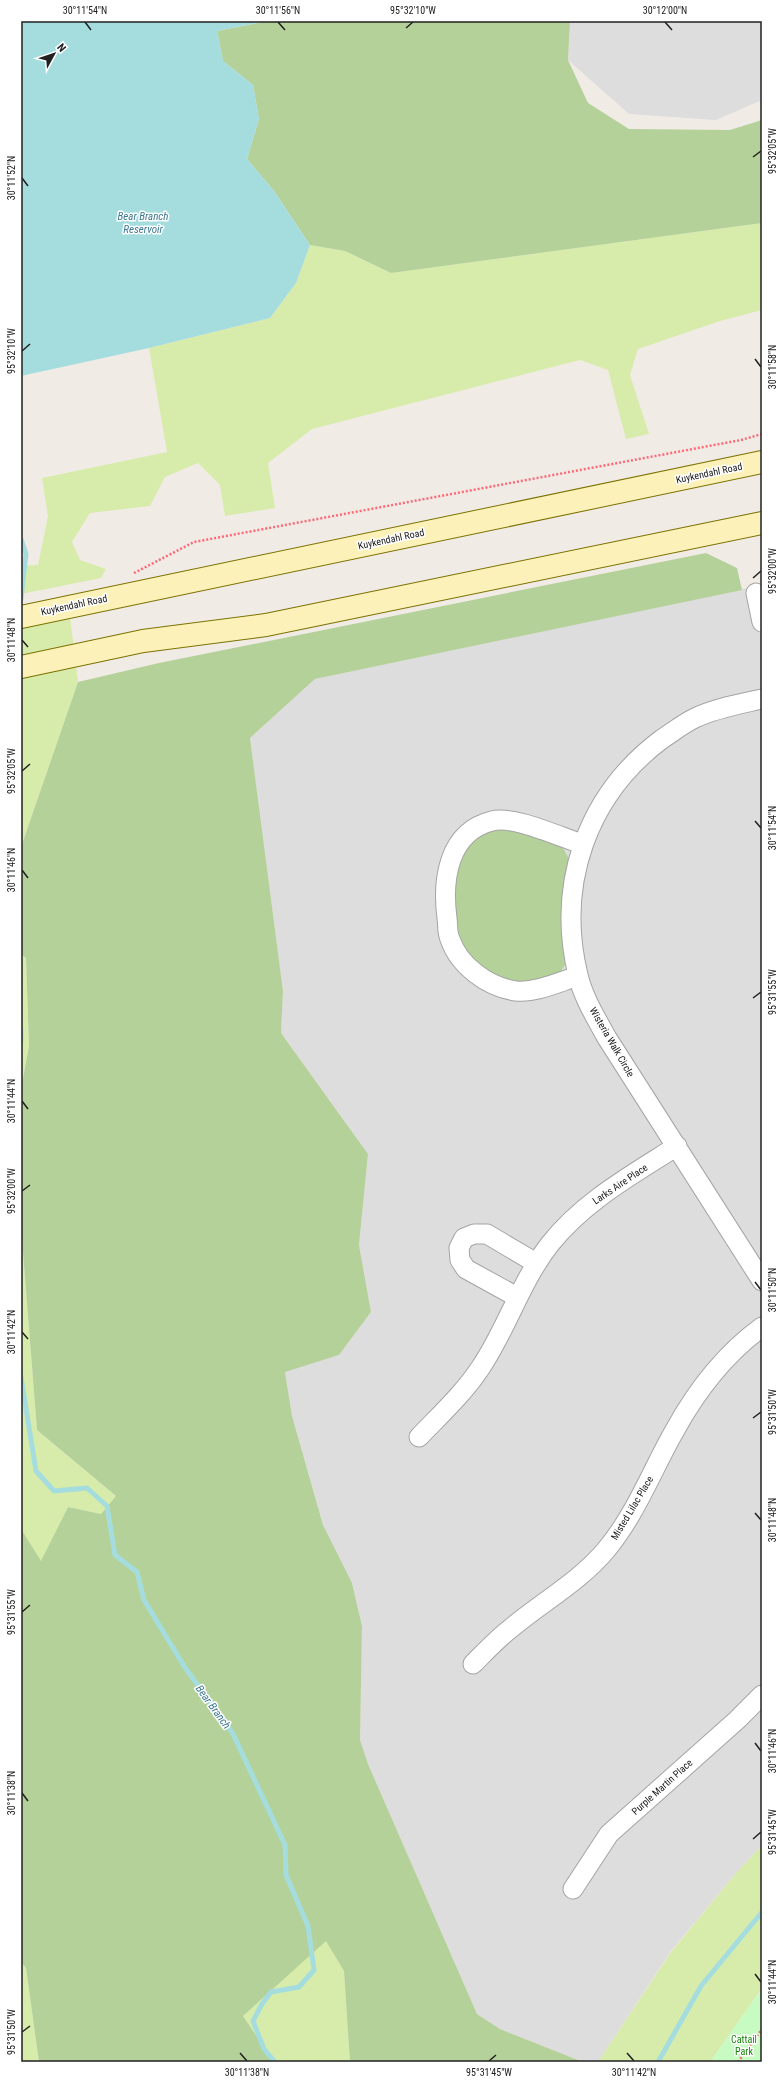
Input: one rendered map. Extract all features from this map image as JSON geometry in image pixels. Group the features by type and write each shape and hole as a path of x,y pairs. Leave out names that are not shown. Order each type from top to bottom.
{"main road":[{"name":"Kuykendahl Road","path":"21,616 132,584 762,462"},
{"path":"21,667 143,641 266,625 762,523"}],"street":[{"path":"756,594 762,622"},
{"name":"Wisteria Walk Circle","path":"762,699 716,710 695,718 652,747 630,767 611,790 594,818 582,844 574,875 571,910 573,946 578,976 591,1009 607,1038 762,1281"},
{"path":"578,976 537,989 518,991 499,987 482,978 469,969 449,939 444,900 448,867 455,848 465,835 477,827 492,821 508,819 582,844"},
{"name":"Larks Aire Place","path":"419,1437 461,1393 481,1368 500,1336 536,1263 551,1243 581,1212 604,1193 677,1146"},
{"path":"518,1297 466,1268 460,1260 459,1248 464,1238 474,1234 486,1234 536,1263"},
{"name":"Misted Lilac Place","path":"473,1664 509,1629 580,1577 606,1550 642,1496 674,1430 696,1394 722,1363 762,1327"},
{"name":"Purple Martin Place","path":"573,1889 609,1834 737,1720 762,1695"}],"path":[{"path":"132,584 194,542 733,441 762,434"},
{"path":"738,2062 762,2029"}],"shaded area":[{"path":"570,21 762,21 762,100 716,120 629,114 568,60"},
{"path":"762,585 762,1845 737,1872 671,1951 598,2062 583,2062 500,2029 477,2014 368,1764 360,1740 362,1626 352,1583 323,1525 292,1416 285,1371 339,1355 371,1312 359,1245 368,1154 281,1033 283,991 250,738 315,679"}],"green space":[{"path":"268,21 570,21 568,60 588,103 629,129 730,130 762,120 762,223 391,273 345,251 310,245 274,191 247,159 259,119 253,85 223,61 217,31"},
{"path":"762,223 762,310 720,321 638,349 630,375 649,434 626,439 608,370 580,360 312,429 268,463 275,508 225,516 220,485 198,463 165,477 150,506 90,513 72,542 80,560 106,569 101,578 21,594 21,566 38,565 48,516 42,478 167,452 149,348 270,318 296,283 310,245 345,251 391,273"},
{"path":"706,553 737,568 742,590 315,679 250,738 283,991 281,1033 368,1154 359,1245 371,1312 339,1355 285,1372 292,1416 323,1525 352,1583 362,1626 360,1740 368,1764 477,2014 500,2029 583,2062 350,2062 344,1971 326,1941 243,2016 274,2062 39,2062 26,1968 21,1962 21,1529 41,1561 68,1507 101,1514 116,1496 37,1430 21,1227 21,1089 29,1046 26,958 21,954 21,847 78,682 159,663"},
{"path":"70,617 78,682 21,847 21,628"},
{"path":"509,826 561,844 569,859 562,897 562,927 565,965 561,971 553,976 519,983 489,974 467,955 456,925 454,892 457,865 468,844 486,831"},
{"path":"21,954 26,958 29,1046 21,1089"},
{"path":"21,1227 37,1430 116,1496 101,1514 68,1507 41,1562 21,1529"},
{"path":"762,1845 762,1988 710,2062 598,2062 671,1952 737,1872"},
{"path":"326,1940 344,1971 350,2062 274,2062 243,2016"},
{"path":"21,1962 26,1968 39,2062 21,2062"},
{"name":"Cattail Park","path":"762,1988 762,2062 710,2062"}],"water":[{"name":"Bear Branch Reservoir","path":"21,21 268,21 217,31 223,61 253,85 259,119 247,159 274,191 310,245 296,283 270,318 149,348 21,376"}],"waterway":[{"name":"Bear Branch","path":"21,539 26,554 21,599"},
{"name":"Bear Branch","path":"21,1030 21,1040"},
{"name":"Bear Branch","path":"21,1377 36,1471 54,1491 87,1488 107,1506 115,1555 137,1572 144,1600 184,1666 233,1734 285,1845 286,1875 308,1926 314,1970 299,1987 271,1992 262,2004 253,2021 264,2049 275,2062"},
{"path":"658,2062 701,1986 762,1912"}]}
